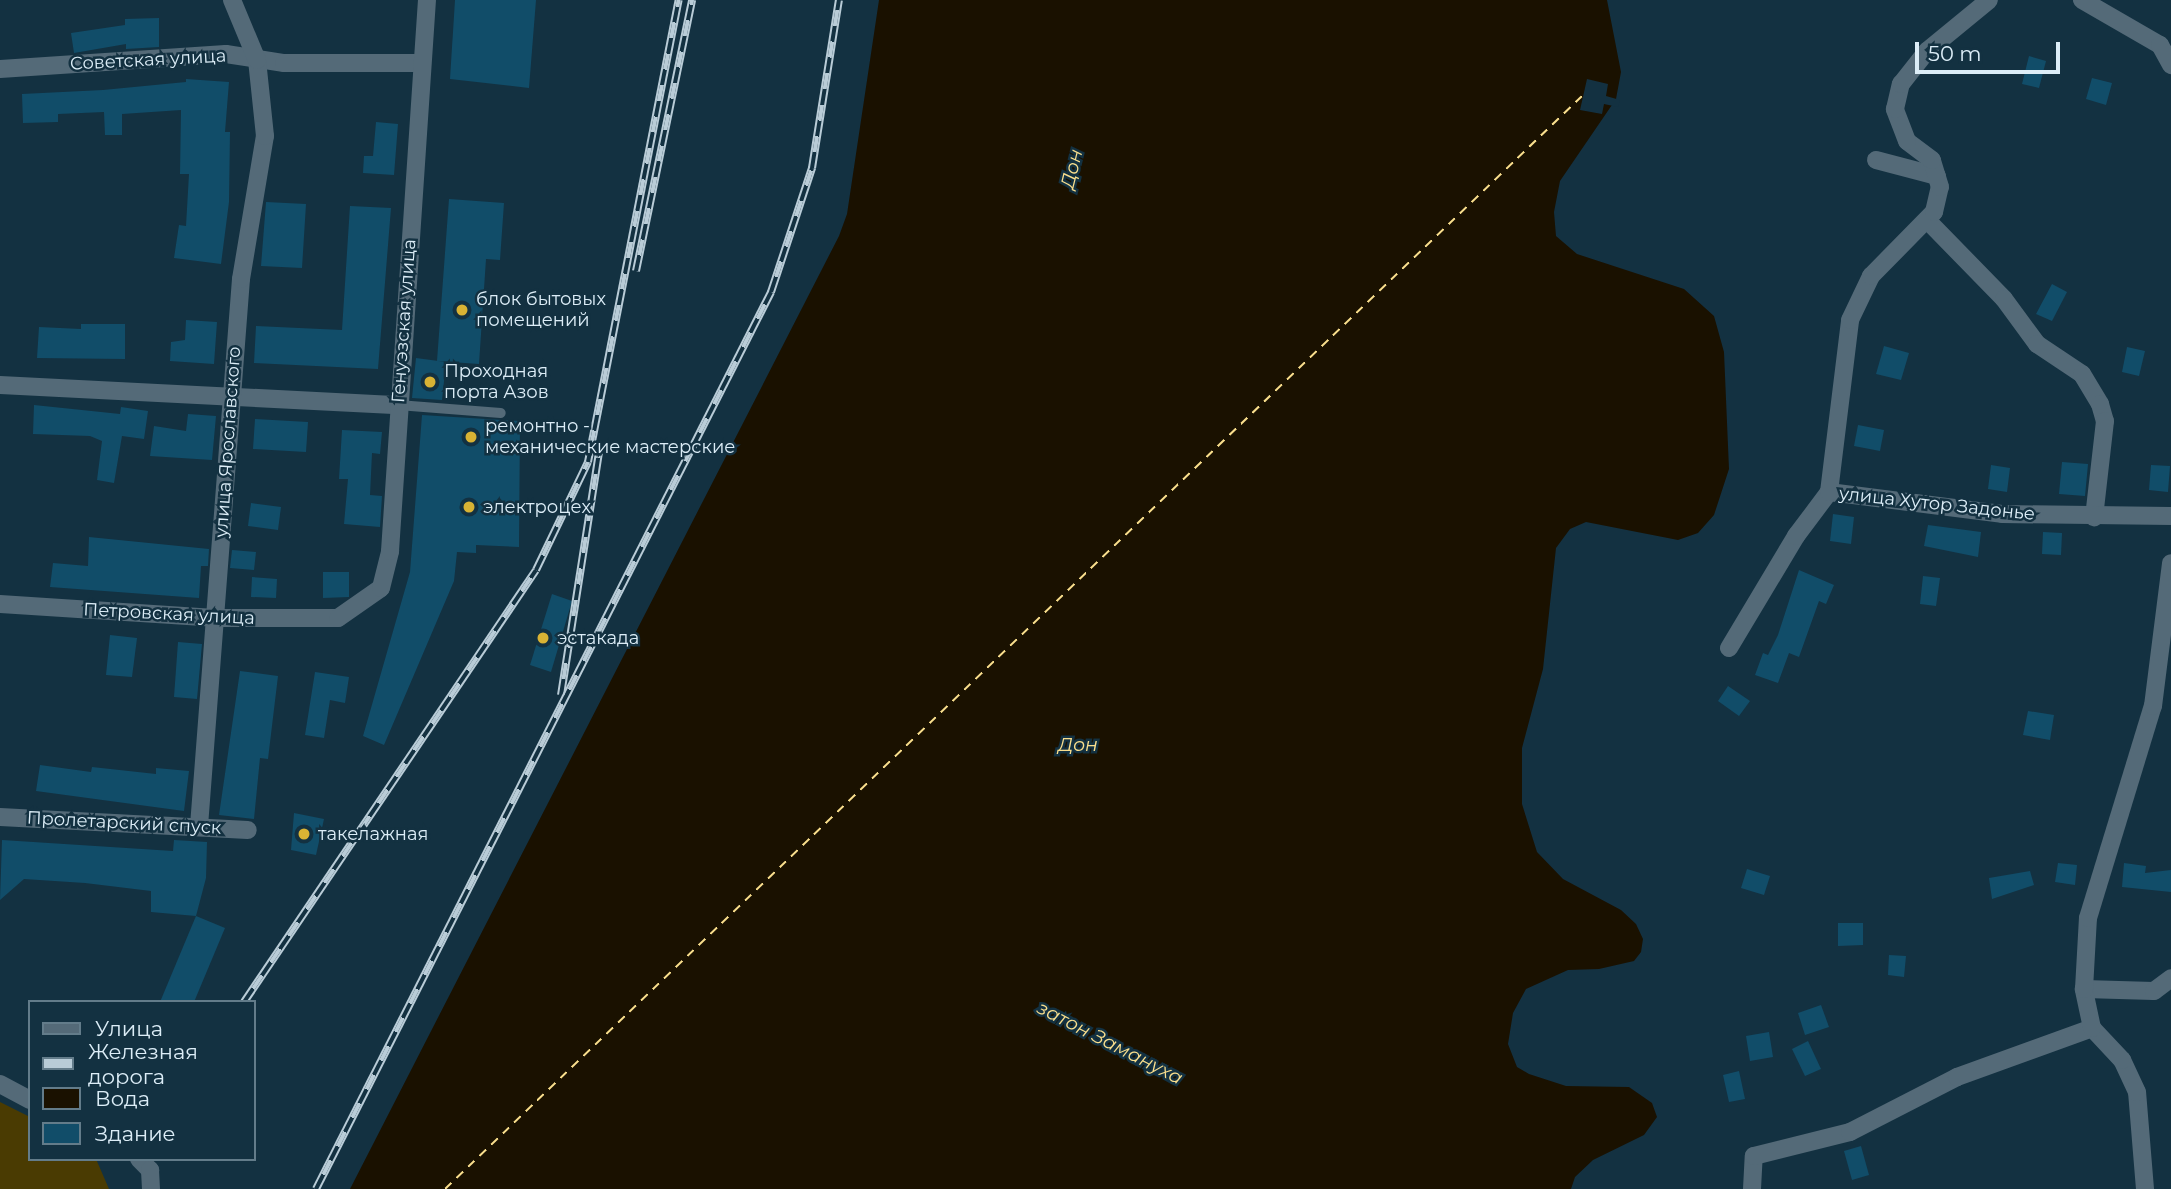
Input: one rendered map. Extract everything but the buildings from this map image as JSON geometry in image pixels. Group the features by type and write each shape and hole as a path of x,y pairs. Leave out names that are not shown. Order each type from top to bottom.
{"street":[{"name":"улица Ярославского","path":"199,826 241,279 265,136 257,60 232,0"},
{"name":"Генуэзская улица","path":"338,618 381,588 390,551 427,0"},
{"path":"1729,649 1796,536 1829,492 1850,320 1871,276 1934,212 1940,187 1932,160 1907,141 1895,110 1901,84 1927,51 1989,0"},
{"path":"2082,0 2160,46 2171,65"},
{"name":"Советская улица","path":"0,69 226,54 257,60 422,63"},
{"path":"1876,160 1937,176"},
{"path":"1927,220 2004,299 2037,344 2082,374 2100,404 2105,421 2094,517"},
{"path":"0,385 398,405"},
{"name":"улица Хутор Задонье","path":"1829,492 2002,514 2171,516"},
{"path":"2145,1189 2137,1093 2122,1060 2092,1028 2084,989 2088,918 2153,706 2171,563"},
{"name":"Петровская улица","path":"0,604 215,618 338,618"},
{"name":"Пролетарский спуск","path":"0,817 248,830"},
{"path":"2084,989 2154,991 2171,978"},
{"path":"1752,1189 1754,1156 1850,1132 1957,1077 2092,1028"},
{"path":"0,1084 28,1099"},
{"path":"141,1161 150,1170 151,1189"}],"lane":[{"path":"398,405 501,413"}],"shaded area":[{"path":"0,1102 28,1116 28,1161 97,1161 109,1189 0,1189"}],"water":[{"name":"Дон","path":"879,0 1607,0 1621,72 1616,99 1560,181 1554,212 1556,236 1577,254 1684,289 1714,316 1724,352 1729,469 1714,515 1698,533 1678,540 1586,522 1570,529 1556,548 1543,669 1522,748 1522,804 1537,852 1563,879 1621,910 1636,924 1643,939 1641,952 1634,961 1599,969 1568,970 1526,989 1513,1013 1508,1044 1517,1067 1529,1074 1566,1086 1629,1087 1652,1103 1657,1117 1644,1135 1593,1160 1575,1177 1571,1189 350,1189 839,236 847,214"}],"pier":[{"path":"1587,79 1608,84 1606,96 1620,100 1618,107 1604,104 1602,114 1580,110"}],"ferry route":[{"path":"445,1189 1583,95"}],"railway":[{"path":"245,1000 536,570 588,462 679,0"},
{"path":"636,271 692,0"},
{"path":"316,1189 771,292 812,168 839,0"},
{"path":"561,695 599,453"}],"place":[{"name":"блок бытовых помещений","path":"462,310"},
{"name":"Проходная порта Азов","path":"430,382"},
{"name":"ремонтно - механические мастерские","path":"471,437"},
{"name":"электроцех","path":"469,507"},
{"name":"эстакада","path":"543,638"},
{"name":"такелажная","path":"304,834"}],"water label":[{"name":"затон Замануха","path":"1110,1043"}]}
